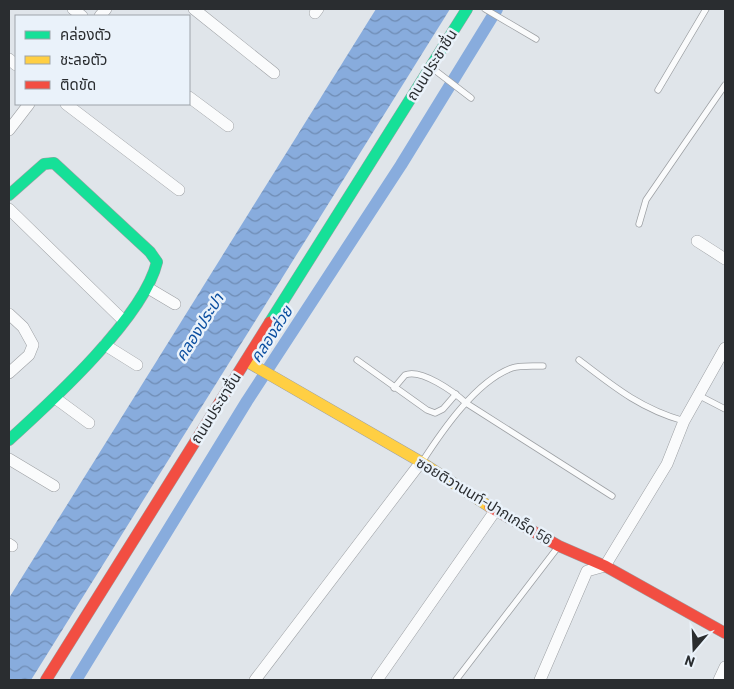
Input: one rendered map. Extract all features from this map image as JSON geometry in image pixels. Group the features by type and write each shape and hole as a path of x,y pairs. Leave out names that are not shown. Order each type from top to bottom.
{"street":[{"path":"194,9 274,74"},
{"name":"ถนนประชาชื่น","path":"46,680 467,9"},
{"path":"190,98 228,126"},
{"path":"9,130 28,105"},
{"path":"67,105 179,190"},
{"path":"9,195 44,164 54,163 150,252 157,262 155,274 148,288 105,345 55,398 9,440"},
{"path":"9,209 123,320"},
{"path":"697,241 725,259"},
{"path":"148,288 175,304"},
{"path":"9,314 23,327 33,345 29,355 9,373"},
{"path":"105,345 137,365"},
{"path":"540,680 587,571 605,566 667,464 684,421 725,348"},
{"name":"ซอยติวานนท์-ปากเกร็ด 56","path":"246,361 421,462 495,511 559,546 605,566 725,633"},
{"path":"55,398 89,422"},
{"path":"9,459 54,486"},
{"path":"255,680 421,462"},
{"path":"377,680 495,511"},
{"path":"719,680 725,667"}],"lane":[{"path":"485,9 536,39"},
{"path":"658,90 706,9"},
{"path":"431,66 471,98"},
{"path":"639,224 646,200 725,85"},
{"path":"358,360 412,402 435,413 443,409 456,394"},
{"path":"579,360 631,400 660,414 684,421"},
{"path":"421,462 444,427 479,389 512,367 542,366"},
{"path":"394,388 405,375 418,373 456,394 466,403 612,496"},
{"path":"698,394 725,409"},
{"path":"456,680 559,546"}],"water":[{"name":"คลองประปา","path":"376,9 450,9 31,680 9,680 9,598"}],"waterway":[{"name":"คลองส่วย","path":"76,680 247,401 401,165 497,9"}],"traffic: fast":[{"path":"270,322 467,9"},
{"path":"9,195 44,164 54,163 150,252 157,262 149,284 116,332 71,381 9,440"}],"traffic: slow":[{"path":"246,361 421,462 490,507"}],"traffic: jam":[{"path":"46,680 270,322"},
{"path":"490,507 559,546 605,566 725,633"}]}
